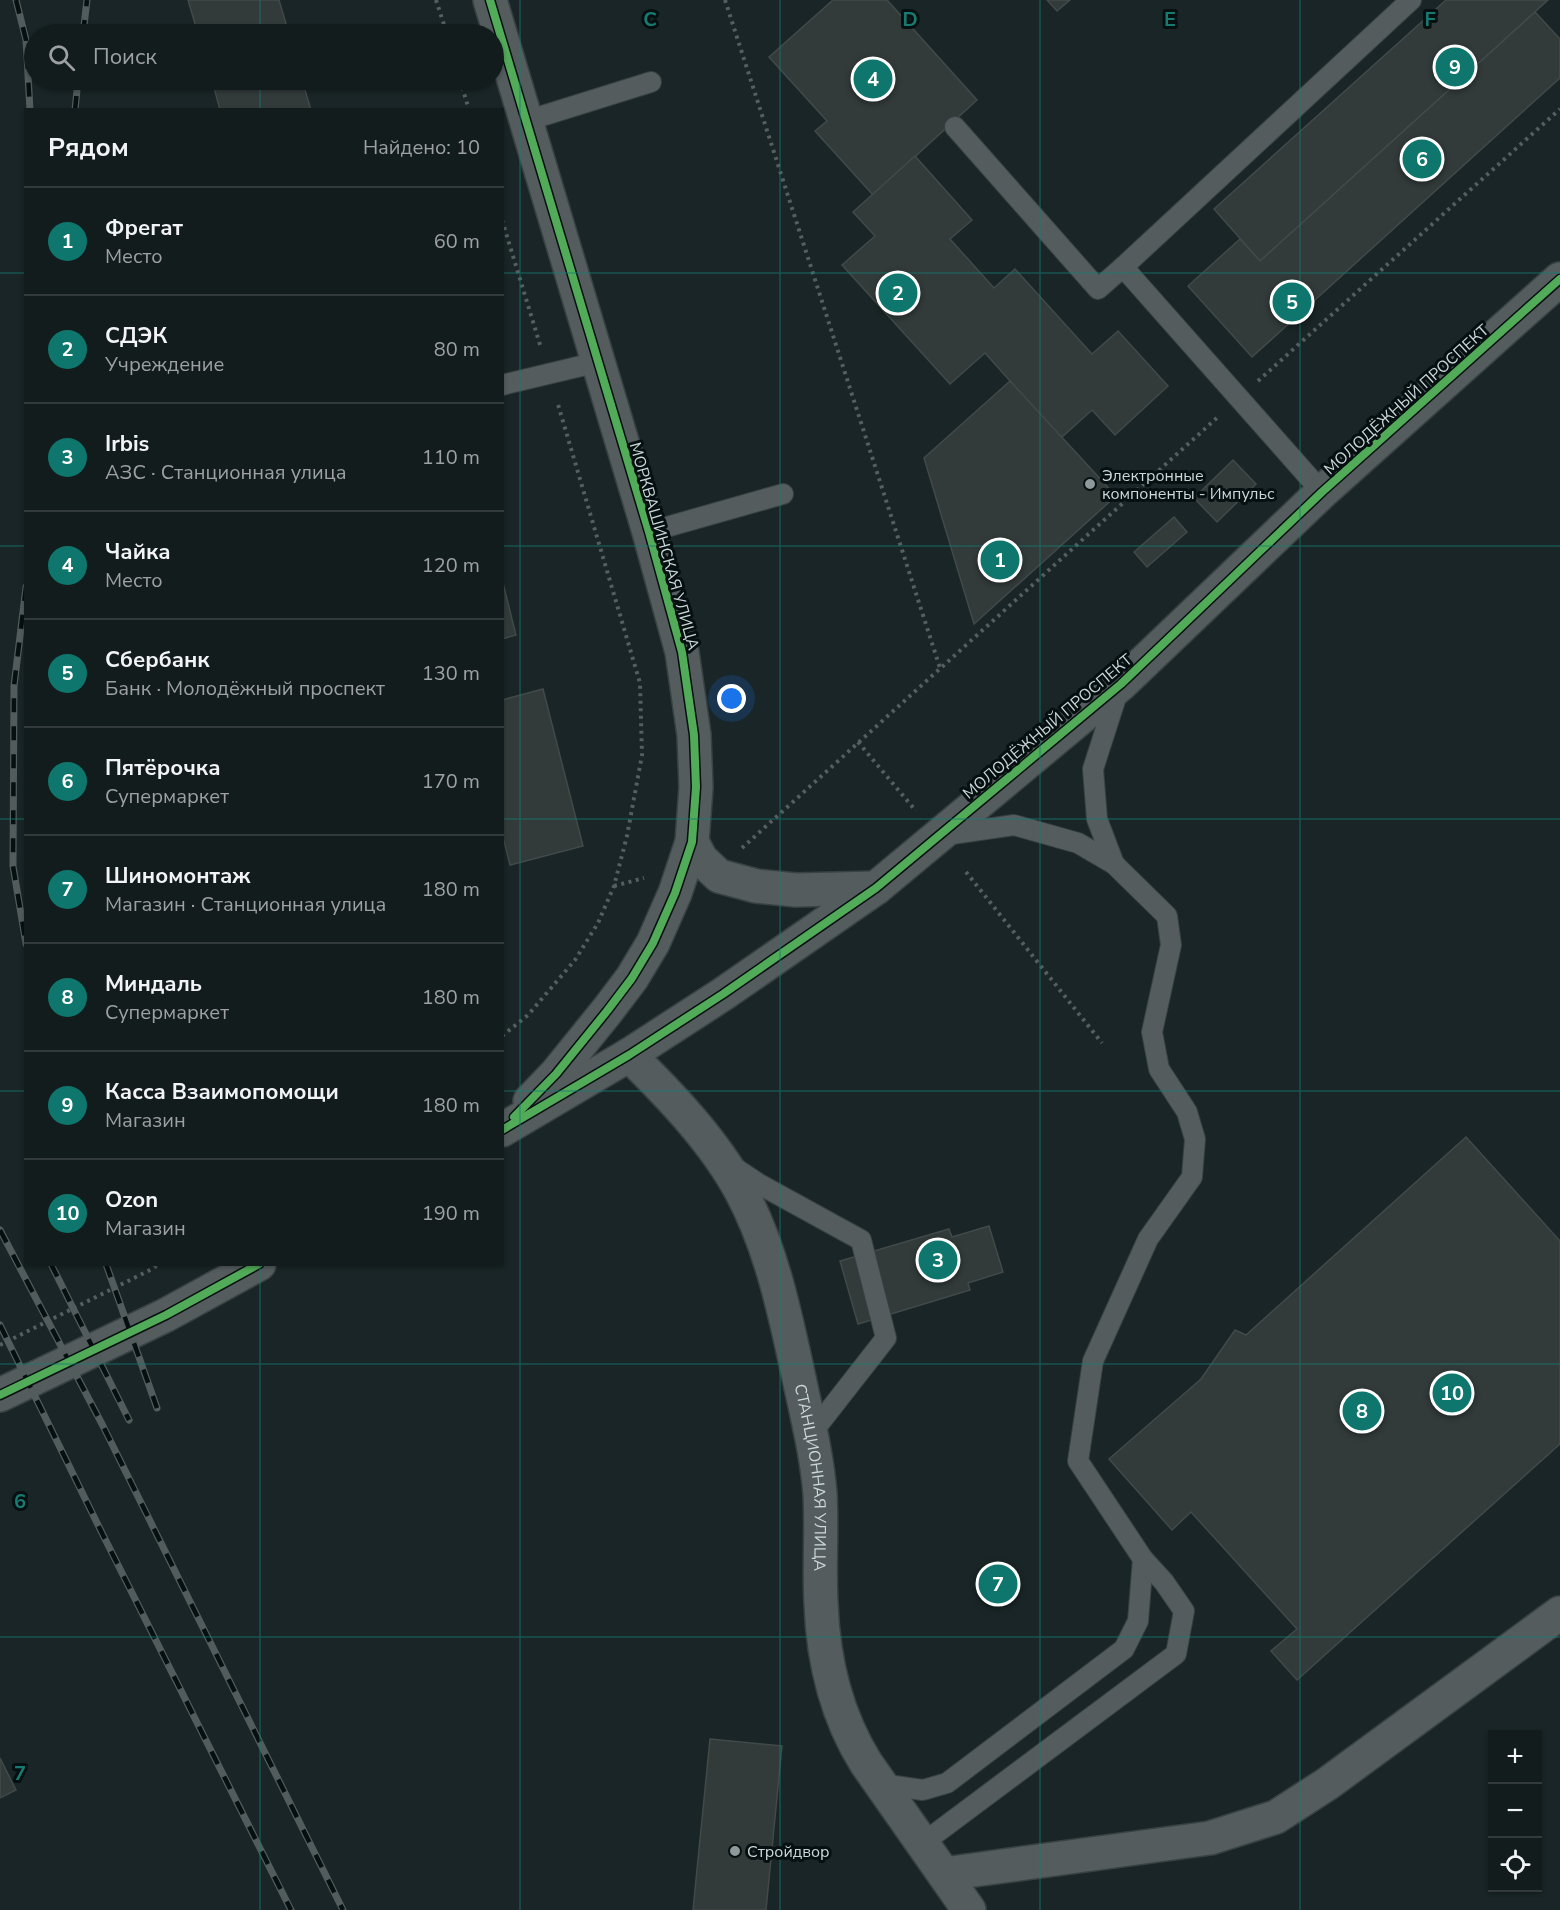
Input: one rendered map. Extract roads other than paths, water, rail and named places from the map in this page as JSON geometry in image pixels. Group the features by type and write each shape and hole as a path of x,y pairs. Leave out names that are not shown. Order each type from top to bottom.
{"street":[{"name":"МОРКВАШИНСКАЯ УЛИЦА","path":"490,0 497,24"},
{"name":"МОРКВАШИНСКАЯ УЛИЦА","path":"504,47 649,532 682,652 694,735 696,787 692,842 675,893 653,943 632,978 556,1074 504,1128"},
{"name":"МОЛОДЁЖНЫЙ ПРОСПЕКТ","path":"504,1129 629,1055 723,994 876,888 927,824 1120,684 1322,492 1560,279"},
{"path":"692,842 701,859 719,876 756,886 796,890 876,888"},
{"name":"СТАНЦИОННАЯ УЛИЦА","path":"629,1055 663,1088 719,1158 741,1191 763,1240 777,1282 811,1434 820,1493 821,1606 830,1675 843,1720 852,1741 969,1910"},
{"path":"0,1395 166,1315 255,1266"},
{"path":"944,1874 1210,1838 1276,1817 1328,1784 1560,1612"}],"lane":[{"path":"955,127 1098,289 1411,0"},
{"path":"526,121 651,82"},
{"path":"1123,267 1322,492"},
{"path":"504,384 598,362"},
{"path":"649,532 783,494"},
{"path":"1114,864 1097,819 1093,769 1120,684"},
{"path":"923,1843 1176,1654 1184,1611 1164,1582 1143,1559 1078,1461 1093,1361 1148,1239 1192,1177 1195,1138 1187,1112 1159,1069 1152,1032 1171,945 1167,916 1114,864 1078,843 1014,825 927,824"},
{"path":"719,1158 759,1184 861,1240 886,1338 811,1434"},
{"path":"881,1784 923,1790 947,1783 1124,1649 1138,1621 1143,1559"}],"railway":[{"path":"16,0 24,32"},
{"path":"84,24 87,0"},
{"path":"29,90 30,108"},
{"path":"75,108 77,90"},
{"path":"24,604 14,686 13,866 24,932"},
{"path":"0,1230 103,1426 343,1910"},
{"path":"52,1266 129,1420"},
{"path":"107,1266 157,1408"},
{"path":"0,1325 291,1910"}],"place":[{"name":"Касса Взаимопомощи","path":"1455,67"},
{"name":"Чайка","path":"873,79"},
{"name":"Пятёрочка","path":"1422,159"},
{"name":"СДЭК","path":"898,293"},
{"name":"Сбербанк","path":"1292,302"},
{"name":"Электронные компоненты - Импульс","path":"1090,484"},
{"name":"Фрегат","path":"1000,560"},
{"name":"Irbis","path":"938,1260"},
{"name":"Ozon","path":"1452,1393"},
{"name":"Миндаль","path":"1362,1411"},
{"name":"Шиномонтаж","path":"998,1584"},
{"name":"Стройдвор","path":"735,1851"}]}
